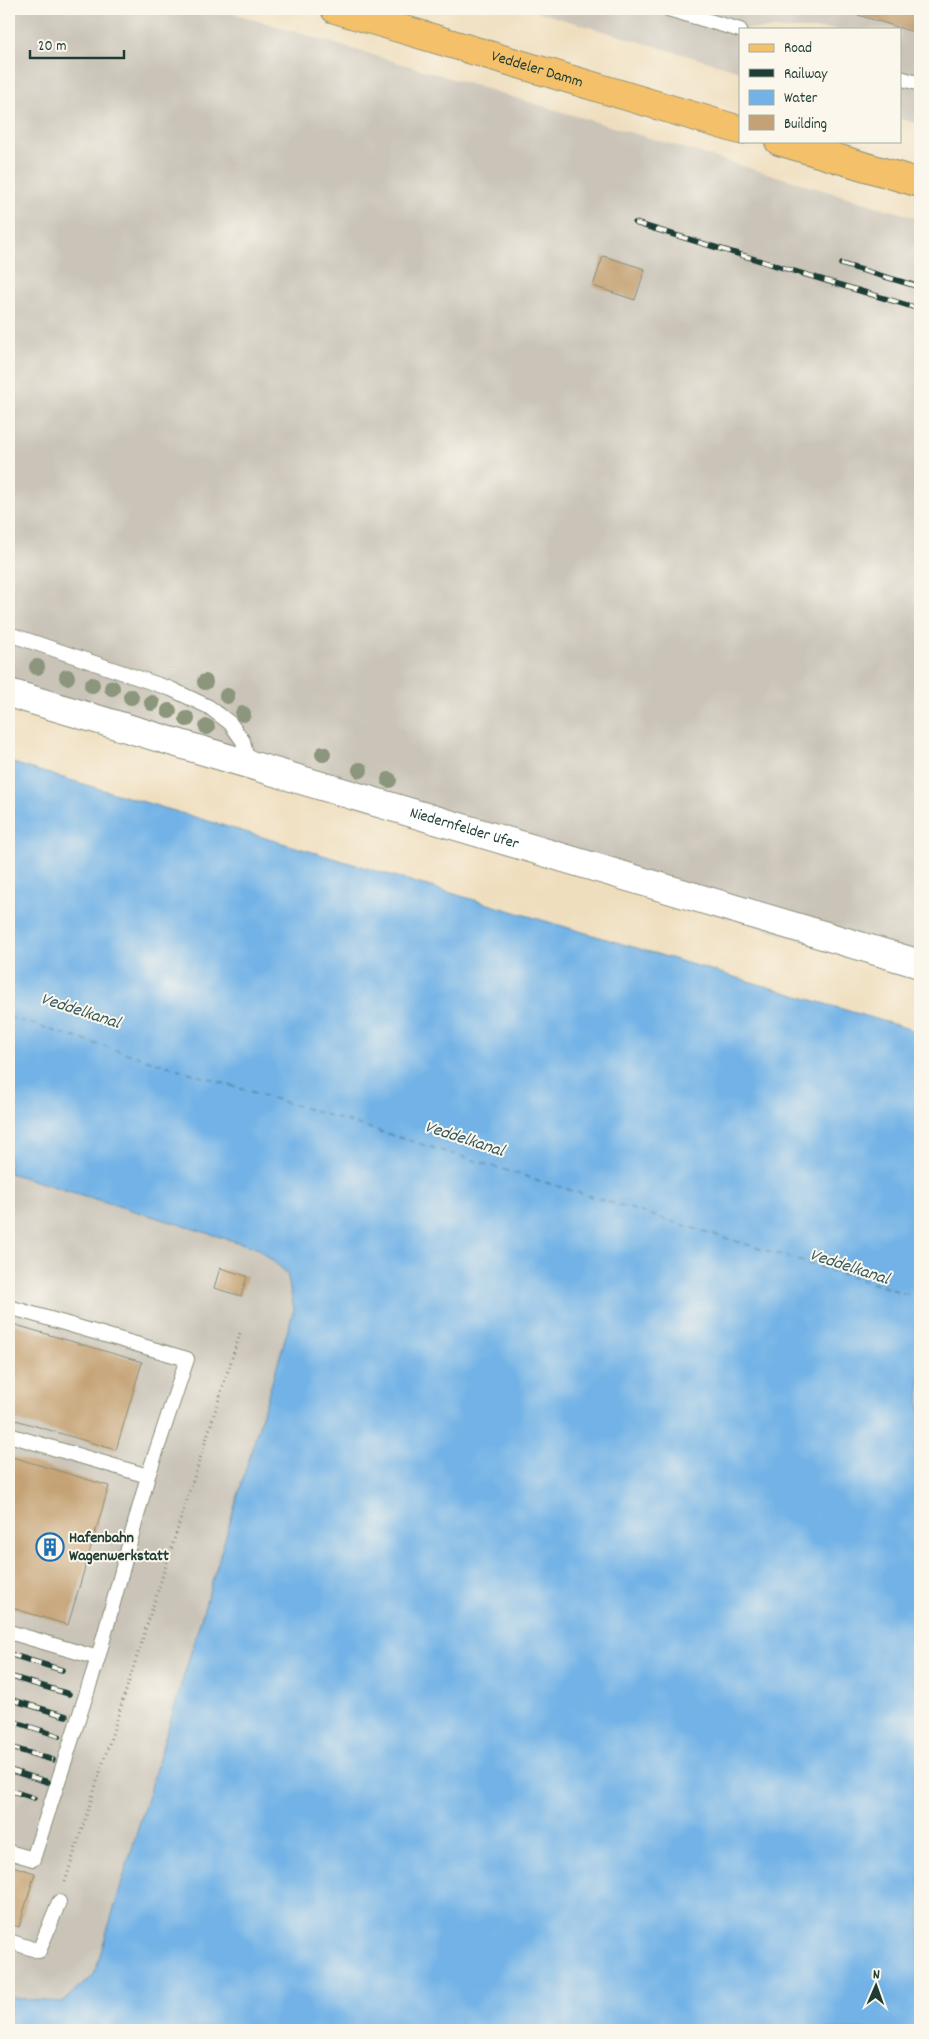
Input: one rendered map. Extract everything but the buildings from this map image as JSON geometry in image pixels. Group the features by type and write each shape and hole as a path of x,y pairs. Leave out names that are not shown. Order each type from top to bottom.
{"main road":[{"name":"Veddeler Damm","path":"335,9 739,130"},
{"path":"782,142 920,183"}],"street":[{"name":"Niedernfelder Ufer","path":"9,693 920,964"}],"lane":[{"path":"668,9 739,30"},
{"path":"902,79 920,84"},
{"path":"9,634 171,689 209,707 230,723 243,741 248,764"},
{"path":"9,1307 187,1359 148,1476 98,1658 33,1859 9,1852"},
{"path":"9,1435 148,1476"},
{"path":"9,1632 98,1658"},
{"path":"9,1942 39,1950 59,1902"}],"path":[{"path":"59,1902 241,1330"}],"shaded area":[{"path":"9,9 219,9 920,219 920,976 9,701"},
{"path":"528,9 920,9 920,124 902,120 902,28 739,28 739,71"},
{"path":"9,1173 257,1248 287,1273 294,1309 94,1975 62,2002 19,1999 9,1996"}],"water":[{"name":"Veddelkanal","path":"9,762 920,1032 920,2030 9,2030 9,1996 19,1999 62,2002 94,1975 294,1309 287,1273 257,1248 9,1173"}],"ferry route":[{"path":"9,1017 920,1298"}],"railway":[{"path":"635,223 920,309"},
{"path":"841,264 920,287"},
{"path":"9,1654 62,1670"},
{"path":"9,1676 69,1694"},
{"path":"9,1699 66,1716"},
{"path":"9,1720 59,1736"},
{"path":"9,1747 53,1760"},
{"path":"9,1770 48,1782"},
{"path":"9,1790 34,1798"}],"place":[{"name":"Hafenbahn Wagenwerkstatt","path":"50,1547"}]}
